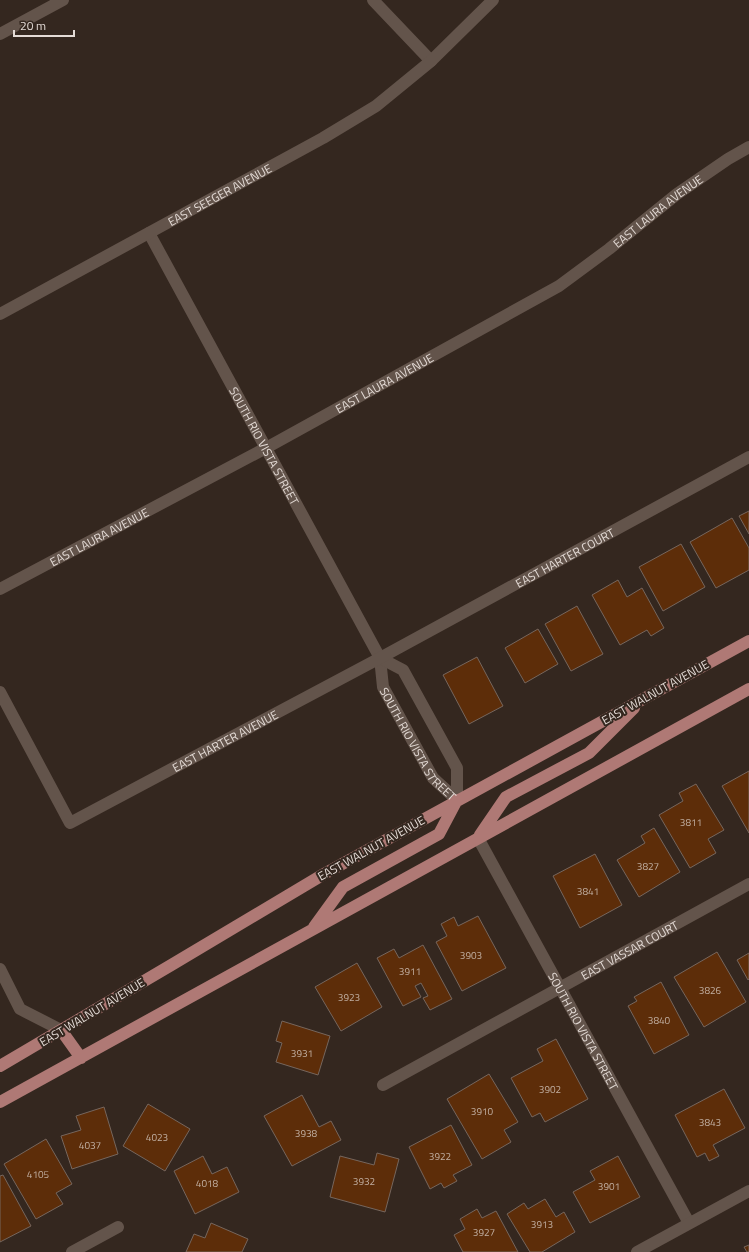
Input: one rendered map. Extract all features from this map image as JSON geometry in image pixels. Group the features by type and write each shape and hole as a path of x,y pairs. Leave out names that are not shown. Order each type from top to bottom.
{"main road":[{"name":"EAST WALNUT AVENUE","path":"0,1066 324,874 749,641"},
{"path":"0,1102 749,689"},
{"path":"478,838 506,797 589,754 644,698"},
{"path":"312,930 343,887 439,834 458,800"},
{"path":"61,1030 81,1058"}],"street":[{"path":"0,34 63,0"},
{"path":"373,0 431,61"},
{"name":"EAST SEEGER AVENUE","path":"0,314 323,138 369,110 431,61 493,0"},
{"name":"EAST LAURA AVENUE","path":"0,589 266,448 559,286 609,249 677,194 728,159 749,147"},
{"name":"SOUTH RIO VISTA STREET","path":"149,233 380,658 383,687 433,778 458,800"},
{"name":"EAST HARTER COURT","path":"380,658 749,457"},
{"name":"SOUTH RIO VISTA STREET","path":"380,658 403,670 457,768 458,800"},
{"name":"EAST HARTER AVENUE","path":"0,692 70,823 380,658"},
{"name":"SOUTH RIO VISTA STREET","path":"478,838 690,1223"},
{"name":"EAST VASSAR COURT","path":"383,1084 749,884"},
{"path":"0,969 20,1009 61,1030"},
{"path":"637,1252 749,1191"},
{"path":"72,1252 118,1227"}],"building":[{"path":"749,511 749,534 739,516"},
{"path":"732,518 749,548 749,570 716,588 690,542"},
{"path":"681,544 705,587 663,611 639,567"},
{"path":"618,580 627,597 642,588 664,628 651,636 647,630 620,645 592,595"},
{"path":"577,606 603,654 571,671 545,624"},
{"path":"538,629 558,664 525,683 505,648"},
{"path":"477,657 503,706 469,724 443,675"},
{"path":"749,771 749,833 722,786"},
{"path":"696,784 724,830 708,839 716,853 690,868 659,815 683,801 679,793"},
{"path":"654,828 680,872 639,897 617,860 645,843 641,836"},
{"path":"595,854 622,905 580,928 553,876"},
{"path":"478,916 506,968 462,991 436,942 447,936 441,924 454,917 458,926"},
{"path":"423,945 452,999 430,1010 423,998 428,996 421,983 415,986 421,997 403,1006 377,958 394,949 399,958"},
{"path":"717,952 746,1002 704,1027 674,977"},
{"path":"749,953 749,979 748,980 737,960"},
{"path":"357,963 382,1007 341,1031 315,987"},
{"path":"661,982 689,1035 654,1054 628,1006 637,1001 634,997"},
{"path":"282,1021 330,1036 318,1075 276,1062 282,1043 276,1041"},
{"path":"556,1039 588,1099 545,1122 540,1113 532,1117 511,1078 543,1061 537,1049"},
{"path":"489,1074 518,1122 504,1130 511,1142 482,1159 447,1099"},
{"path":"724,1089 745,1128 713,1145 719,1156 709,1161 705,1153 697,1157 675,1115"},
{"path":"302,1095 319,1127 331,1121 341,1140 292,1166 264,1116"},
{"path":"148,1104 190,1129 165,1171 123,1146"},
{"path":"104,1107 118,1154 72,1169 61,1136 81,1130 76,1116"},
{"path":"451,1125 472,1165 453,1175 457,1181 444,1188 441,1183 430,1189 409,1147"},
{"path":"46,1139 72,1184 56,1193 63,1204 36,1219 4,1164"},
{"path":"377,1153 399,1159 385,1212 330,1197 340,1156 374,1165"},
{"path":"203,1156 212,1174 227,1167 239,1192 195,1214 174,1171"},
{"path":"618,1156 640,1197 590,1223 573,1192 595,1180 590,1171"},
{"path":"3,1175 31,1226 0,1242 0,1176"},
{"path":"545,1199 556,1217 564,1212 575,1232 542,1252 530,1252 507,1214 524,1203 528,1209"},
{"path":"477,1209 482,1218 496,1211 518,1252 463,1252 454,1235 465,1229 460,1219"},
{"path":"211,1223 248,1239 242,1252 186,1252 194,1234 205,1238"},
{"path":"749,1245 749,1252 747,1252 744,1247"}]}
